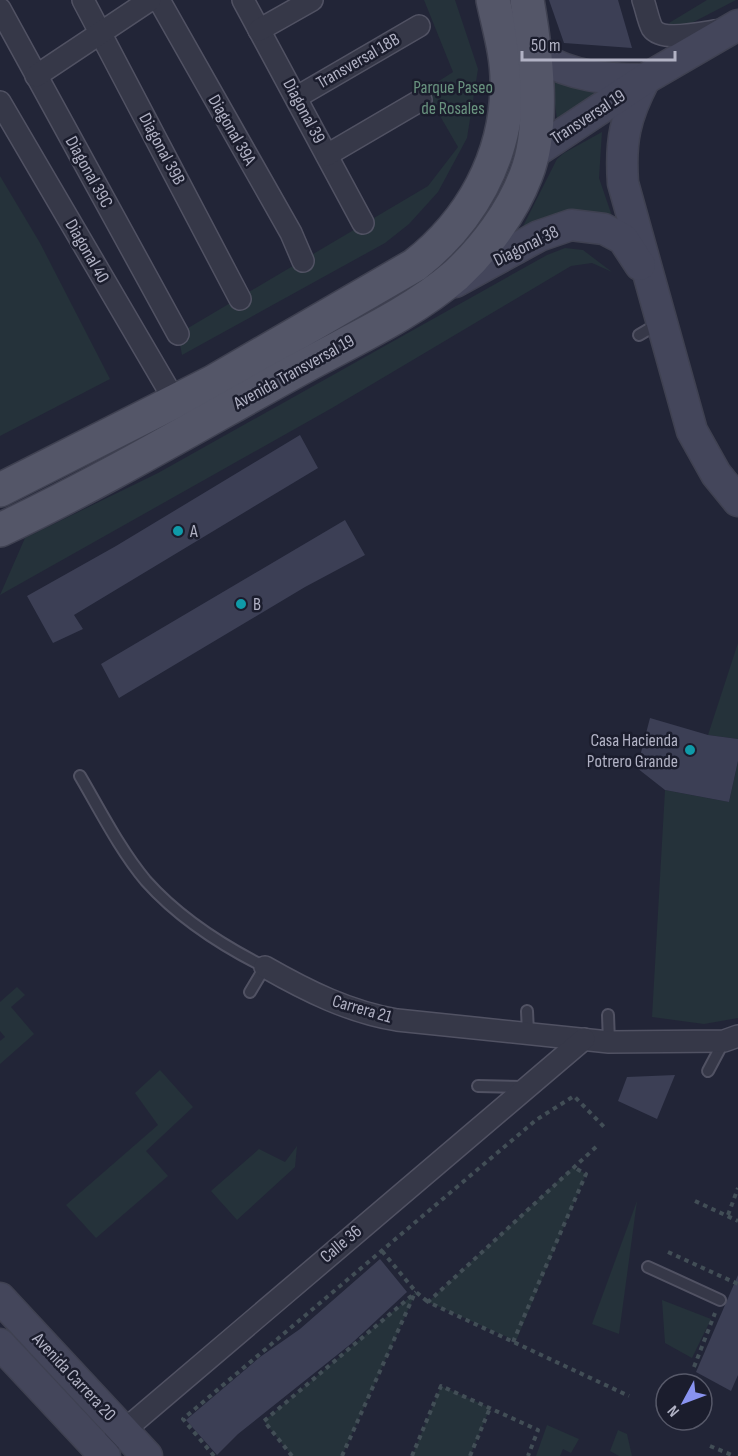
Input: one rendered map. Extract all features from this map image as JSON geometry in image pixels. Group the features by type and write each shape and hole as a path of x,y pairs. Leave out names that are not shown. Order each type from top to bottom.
{"main road":[{"name":"Avenida Transversal 19","path":"0,490 175,401 416,265 450,233 483,186 498,148 504,118 507,86 505,56 493,0"},
{"name":"Avenida Transversal 19","path":"2,533 426,298 456,275 490,237 513,202 527,174 532,154 536,108 537,56 527,0"}],"street":[{"name":"Diagonal 39B","path":"83,0 240,299"},
{"path":"36,76 150,0"},
{"name":"Diagonal 39A","path":"159,0 291,233 303,261"},
{"name":"Diagonal 39","path":"243,0 363,223"},
{"path":"260,30 312,0"},
{"path":"644,0 652,27 658,33 670,36 736,32"},
{"name":"Diagonal 39C","path":"0,9 178,334"},
{"name":"Transversal 18B","path":"297,97 419,26"},
{"name":"Transversal 19","path":"532,154 645,80 736,32"},
{"name":"Transversal 19","path":"537,56 560,69 577,75 645,80"},
{"name":"Diagonal 38","path":"645,80 627,117 621,149 623,183 647,275 650,328 692,431 716,474 738,501"},
{"path":"327,155 422,100"},
{"name":"Diagonal 40","path":"0,102 175,401"},
{"name":"Diagonal 38","path":"426,298 539,236 571,225 604,229 622,239 647,275"},
{"name":"Carrera 21","path":"264,967 332,1002 375,1016 444,1027 609,1042 731,1039"},
{"name":"Calle 36","path":"102,1454 124,1430 584,1039"},
{"name":"Avenida Carrera 20","path":"0,1298 147,1456"},
{"name":"Avenida Carrera 20","path":"0,1344 102,1454"}],"lane":[{"name":"Carrera 21","path":"80,776 146,880 176,910 218,941 264,967"},
{"path":"250,992 264,967"},
{"path":"527,1011 528,1033"},
{"path":"608,1015 609,1042"},
{"path":"708,1071 731,1039"},
{"path":"478,1086 525,1087"},
{"path":"648,1267 720,1300"}],"path":[{"path":"214,1456 183,1419 536,1120 574,1096 605,1128"},
{"path":"428,1302 596,1147"},
{"path":"513,1342 586,1174 573,1167"},
{"path":"728,1215 738,1188"},
{"path":"695,1201 738,1221"},
{"path":"382,1251 416,1292 428,1302 629,1396"},
{"path":"668,1252 738,1284"},
{"path":"292,1456 264,1421 416,1292"},
{"path":"342,1456 416,1292"},
{"path":"694,1367 720,1300"},
{"path":"412,1456 441,1386 538,1430 528,1456"},
{"path":"470,1456 490,1408"},
{"path":"710,1446 734,1456"}],"green space":[{"name":"Parque Paseo de Rosales","path":"424,0 455,0 478,69 467,138 438,192 409,224 385,243 182,355 178,334 428,186 458,147 425,90 453,72"},
{"path":"707,0 736,0 680,29 669,23"},
{"path":"552,81 602,94 557,120"},
{"path":"602,132 599,178 612,216 572,211 516,240 557,159"},
{"path":"0,176 40,243 110,379 0,436"},
{"path":"565,248 583,250 612,272 592,263 571,266 332,408 0,595 25,538 158,473 547,255"},
{"path":"738,643 738,739 708,735"},
{"path":"738,761 738,1018 704,1024 652,1017 665,790 729,802"},
{"path":"17,987 25,995 11,1007 34,1034 0,1064 0,1041 5,1037 0,1031 0,1002"},
{"path":"160,1070 193,1107 146,1151 168,1176 96,1238 66,1205 158,1125 135,1093"},
{"path":"297,1146 295,1167 237,1220 211,1191 259,1149 285,1162"},
{"path":"573,1167 586,1174 516,1341 428,1302"},
{"path":"637,1201 619,1334 592,1324"},
{"path":"416,1292 342,1456 292,1456 264,1421"},
{"path":"662,1300 711,1319 692,1358 665,1343"},
{"path":"441,1386 490,1408 470,1456 412,1456"},
{"path":"547,1425 579,1439 571,1453 563,1449 560,1456 536,1456"},
{"path":"618,1430 627,1434 632,1456 619,1456 610,1451"}],"building":[{"path":"549,0 618,0 632,48 564,43"},
{"name":"A","path":"300,435 318,468 74,615 83,629 53,643 27,596 116,546"},
{"name":"B","path":"345,520 365,555 305,587 119,698 101,664"},
{"name":"Casa Hacienda Potrero Grande","path":"650,718 708,735 738,739 738,761 729,802 665,790 637,768"},
{"path":"675,1075 657,1119 618,1101 627,1077"},
{"path":"380,1259 407,1292 352,1343 238,1434 217,1455 186,1420 260,1357 300,1329"},
{"path":"738,1275 738,1375 731,1391 714,1382 714,1372 696,1372"}],"place":[{"name":"A","path":"178,531"},
{"name":"B","path":"241,604"},
{"name":"Casa Hacienda Potrero Grande","path":"690,750"}]}
